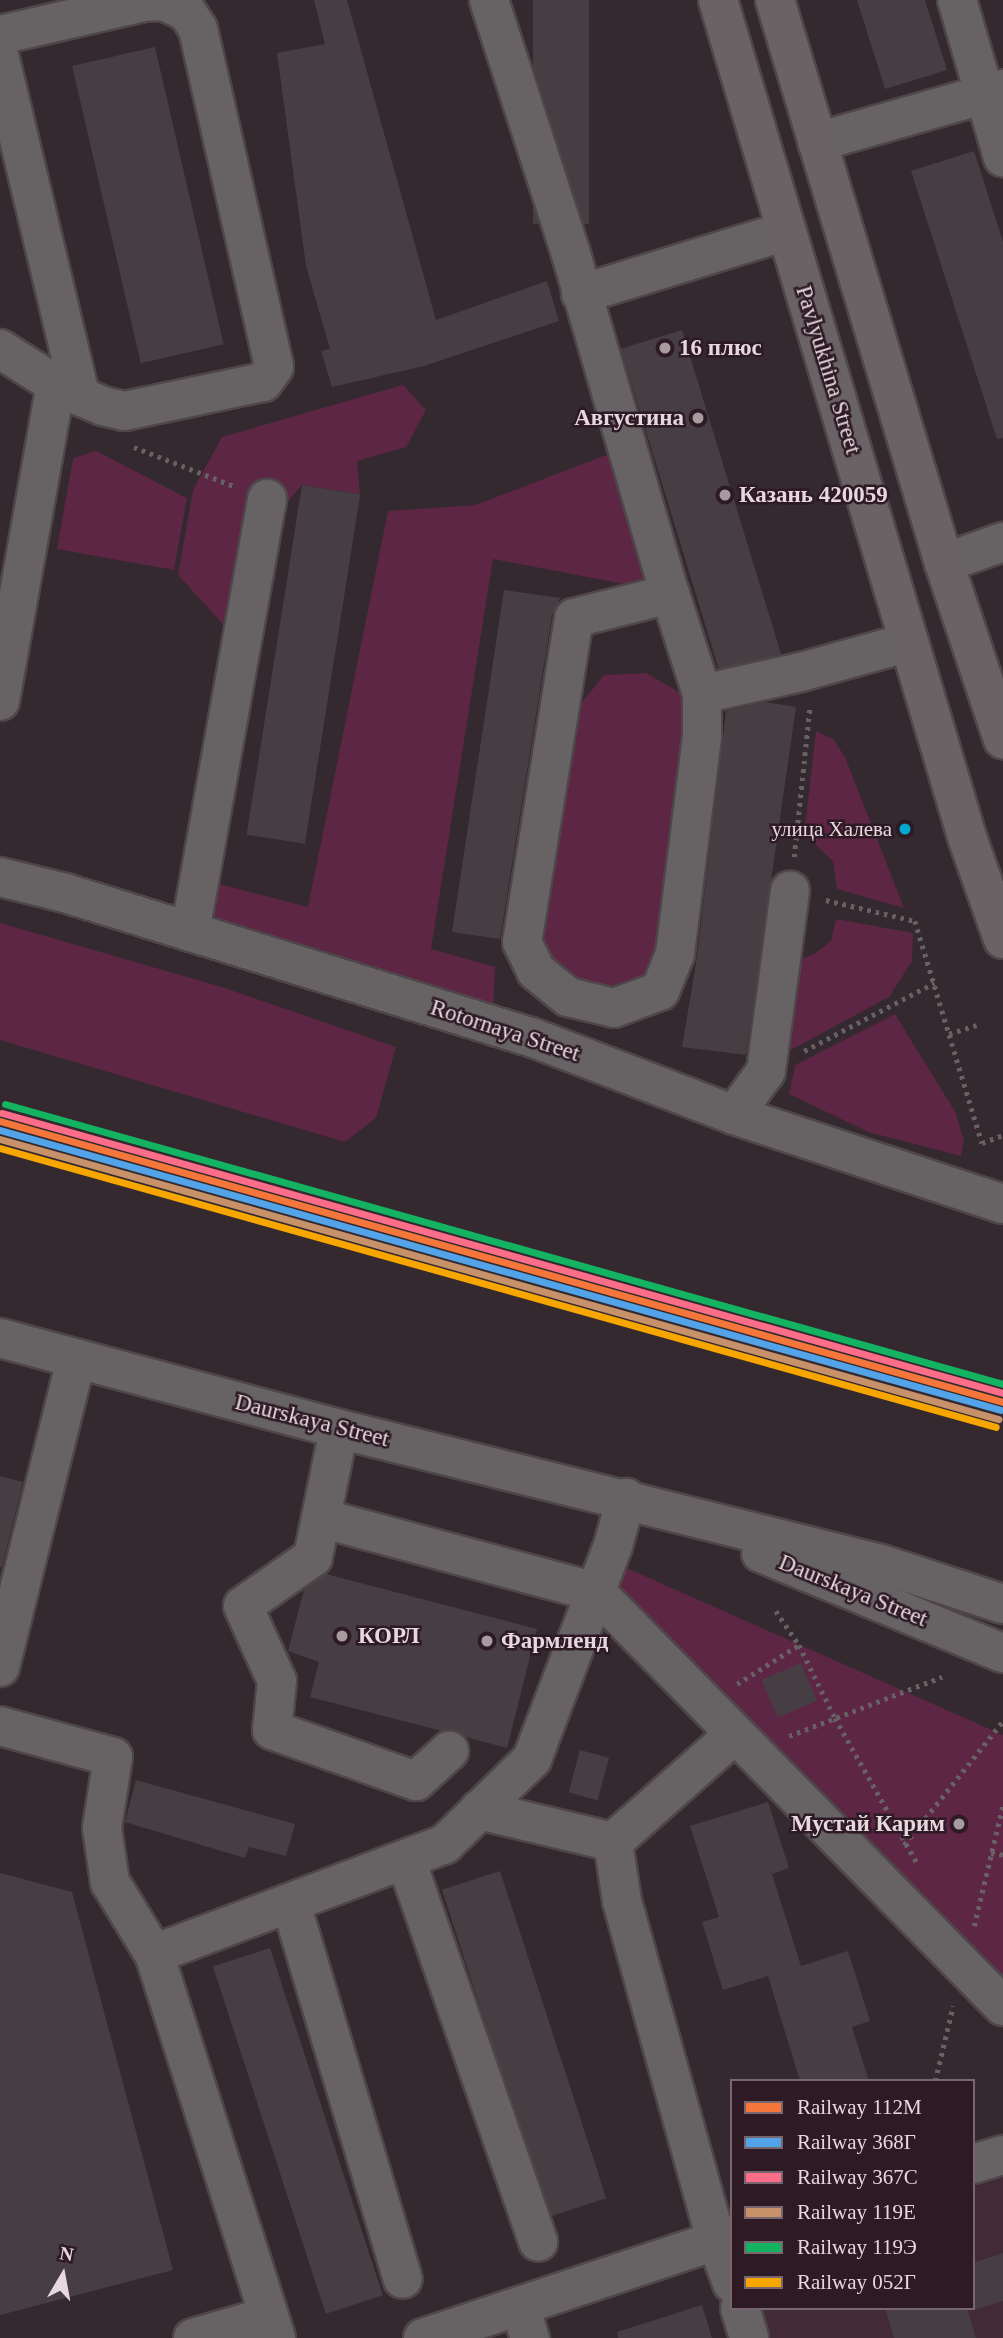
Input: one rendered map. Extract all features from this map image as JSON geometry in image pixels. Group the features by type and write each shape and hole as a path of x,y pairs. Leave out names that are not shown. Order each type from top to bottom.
{"main road":[{"name":"Pavlyukhina Street","path":"718,0 968,840 1003,939"},
{"path":"775,0 944,563 1003,739"}],"street":[{"path":"489,0 702,694 702,736 675,954 660,991 614,1008 568,997 536,971 523,942 573,618 670,594"},
{"path":"957,0 993,93 1003,158"},
{"path":"0,35 145,2 164,2 187,12 198,29 275,360 272,373 262,382 142,410 115,409 68,391 0,349"},
{"path":"0,59 68,391 0,701"},
{"path":"817,142 993,93"},
{"path":"581,294 786,230"},
{"path":"190,932 267,499"},
{"path":"944,563 1003,542"},
{"path":"702,694 801,672 909,642"},
{"name":"Rotornaya Street","path":"0,877 190,932 531,1037 734,1115 1003,1204"},
{"path":"734,1115 766,1071 790,891"},
{"name":"Daurskaya Street","path":"0,1338 339,1429 626,1498 881,1564 1003,1604"},
{"path":"0,1667 76,1359"},
{"path":"339,1429 313,1557 243,1606 277,1681 272,1730 416,1781 449,1751"},
{"path":"154,1954 445,1844 532,1759 596,1592 626,1498"},
{"name":"Daurskaya Street","path":"626,1498 1003,1653"},
{"path":"321,1518 596,1592 1003,2006"},
{"path":"881,1564 1003,1578"},
{"path":"0,1726 113,1757 102,1828 110,1882 154,1954 272,2327 193,2338"},
{"path":"613,1842 743,1742"},
{"path":"479,1810 613,1842"},
{"path":"613,1842 622,1901 724,2237 730,2272"},
{"path":"406,1860 538,2242"},
{"path":"291,1904 403,2279"},
{"path":"975,2163 1003,2155"},
{"path":"423,2338 525,2322 724,2237"},
{"path":"741,2310 749,2338"}],"path":[{"path":"127,444 267,499"},
{"path":"801,672 810,706 790,891 915,921 982,1143 1003,1135"},
{"path":"766,1071 934,983"},
{"path":"949,1034 977,1025"},
{"path":"776,1611 799,1645 835,1718 919,1867"},
{"path":"705,1703 799,1645"},
{"path":"743,1742 835,1718 942,1677"},
{"path":"878,1879 1003,1721"},
{"path":"991,1853 1003,1855"}],"shaded area":[{"path":"403,385 426,410 406,447 357,461 360,494 302,485 278,513 232,634 178,575 193,490 222,437"},
{"path":"96,451 187,498 174,570 57,549 73,458"},
{"path":"609,454 650,589 493,559 431,949 495,967 493,1015 203,926 215,883 308,907 388,511 475,505"},
{"path":"646,673 686,696 669,952 647,979 612,991 581,985 552,964 544,945 546,903 575,711 604,675"},
{"path":"816,731 833,739 845,757 904,908 837,889 833,861 804,834"},
{"path":"836,919 913,933 912,961 889,997 778,1057 789,962 813,955 831,941"},
{"path":"0,923 222,987 396,1047 376,1118 345,1142 0,1040"},
{"path":"895,1014 956,1113 964,1141 961,1156 868,1132 789,1094 795,1065"},
{"path":"622,1566 1003,1735 1003,1991 613,1594"},
{"path":"1003,2178 1003,2338 732,2338 709,2268 730,2305 730,2310 975,2310 975,2186"}],"building":[{"path":"314,0 347,0 436,320 547,281 559,321 424,366 332,387 321,351 330,349 306,266 277,53 325,44"},
{"path":"533,0 589,0 589,224 533,224"},
{"path":"857,0 925,0 947,70 885,89"},
{"path":"155,47 224,344 141,363 72,66"},
{"path":"974,151 1003,242 1003,438 997,439 911,171"},
{"path":"682,330 781,654 720,673 621,349"},
{"path":"302,485 360,494 305,844 247,835"},
{"path":"504,590 560,598 552,615 500,939 452,932"},
{"path":"765,702 796,707 746,1055 682,1047 697,957 726,711"},
{"path":"0,1476 23,1482 2,1567 0,1567"},
{"path":"326,1574 537,1629 507,1748 466,1737 455,1730 442,1731 310,1697 319,1662 288,1651 304,1590"},
{"path":"801,1663 817,1701 777,1718 761,1680"},
{"path":"580,1750 609,1758 598,1800 569,1793"},
{"path":"136,1780 295,1824 286,1856 249,1847 245,1858 125,1822"},
{"path":"768,1802 789,1868 772,1874 801,1966 848,1951 870,2021 852,2027 868,2079 799,2079 768,1976 723,1990 702,1922 719,1917 690,1826"},
{"path":"500,1871 606,2198 548,2217 442,1890"},
{"path":"0,1873 72,1892 173,2270 0,2315"},
{"path":"270,1948 383,2295 326,2314 213,1967"},
{"path":"1003,2253 1003,2301 975,2309 975,2262"},
{"path":"702,2305 712,2338 618,2338 617,2332"},
{"path":"886,2310 968,2310 976,2338 894,2338"}],"rail line":[{"name":"119Э","path":"5,1104 1003,1384"},
{"name":"367С","path":"2,1113 1003,1393"},
{"name":"112М","path":"0,1121 1003,1402"},
{"name":"368Г","path":"0,1130 1001,1410"},
{"name":"119Е","path":"0,1139 998,1419"},
{"name":"052Г","path":"0,1148 996,1427"}],"place":[{"name":"16 плюс","path":"665,348"},
{"name":"Августина","path":"698,418"},
{"name":"Казань 420059","path":"725,495"},
{"name":"улица Халева","path":"905,829"},
{"name":"КОРЛ","path":"342,1636"},
{"name":"Фармленд","path":"487,1641"},
{"name":"Мустай Карим","path":"959,1824"}]}
